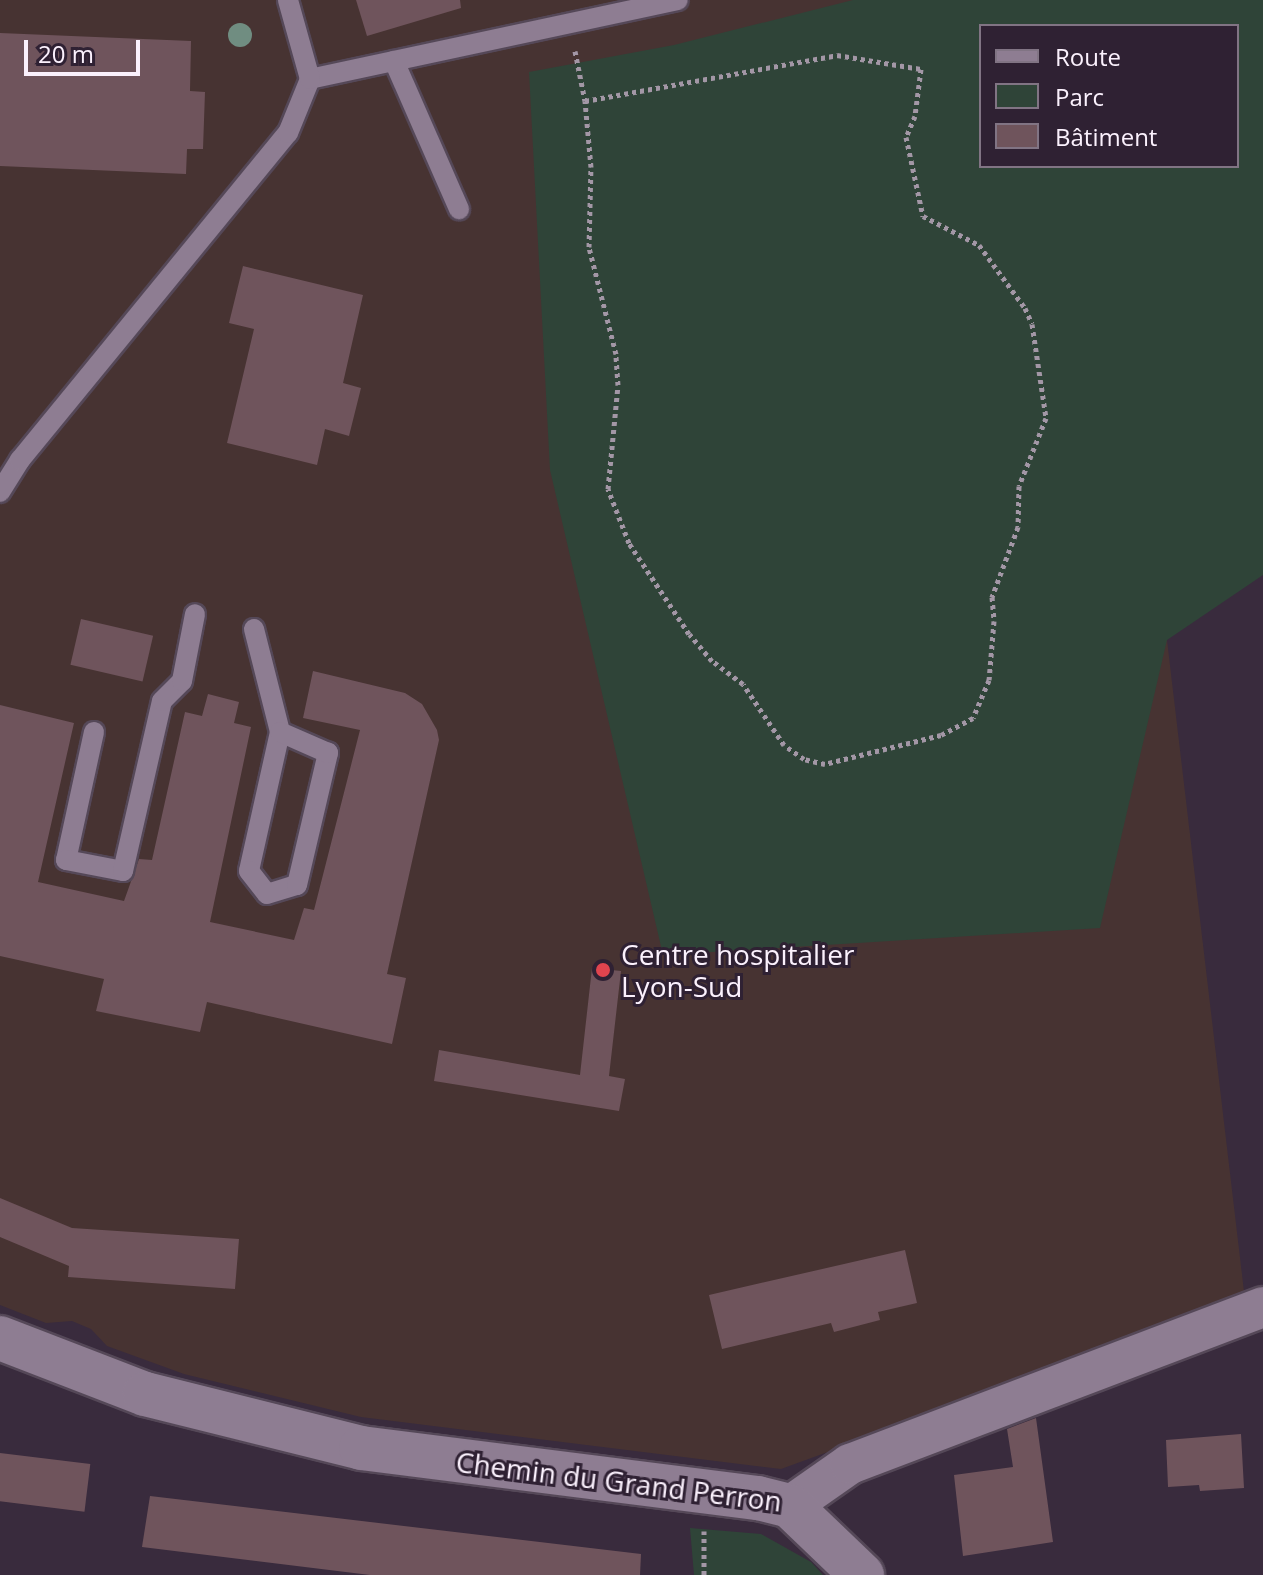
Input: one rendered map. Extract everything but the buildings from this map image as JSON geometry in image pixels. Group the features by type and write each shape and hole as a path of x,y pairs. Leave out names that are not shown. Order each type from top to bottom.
{"street":[{"name":"Chemin du Grand Perron","path":"0,1338 145,1394 361,1448 758,1498 790,1506 850,1464 1263,1307"},
{"path":"790,1506 862,1575"}],"lane":[{"path":"0,492 20,460 288,133 310,79 288,0"},
{"path":"310,79 678,0"},
{"path":"394,61 459,209"},
{"path":"94,732 66,860 123,871 162,701 182,681 195,614"},
{"path":"254,629 280,732 249,871 267,894 297,885 328,753 280,732"}],"path":[{"path":"569,23 585,101 591,167 589,247 616,354 618,385 608,489 629,543 689,634 712,661 743,684 784,745 804,759 825,764 941,735 973,718 989,680 994,621 992,597 1018,527 1019,486 1046,418 1032,324 1025,308 979,245 923,216 906,137 915,116 921,69 837,55 585,101"},
{"path":"704,1518 704,1575"}],"shaded area":[{"name":"Centre hospitalier Lyon-Sud","path":"0,0 1086,0 979,24 979,168 982,168 1167,640 1245,1300 781,1469 361,1417 184,1374 107,1346 91,1329 72,1321 46,1323 0,1305"}],"green space":[{"path":"853,0 1263,0 1263,575 1167,640 1100,928 663,955 550,470 529,72 674,45"},
{"path":"690,1528 761,1534 811,1562 823,1575 694,1575"}],"place":[{"name":"Centre hospitalier Lyon-Sud","path":"603,970"}]}
